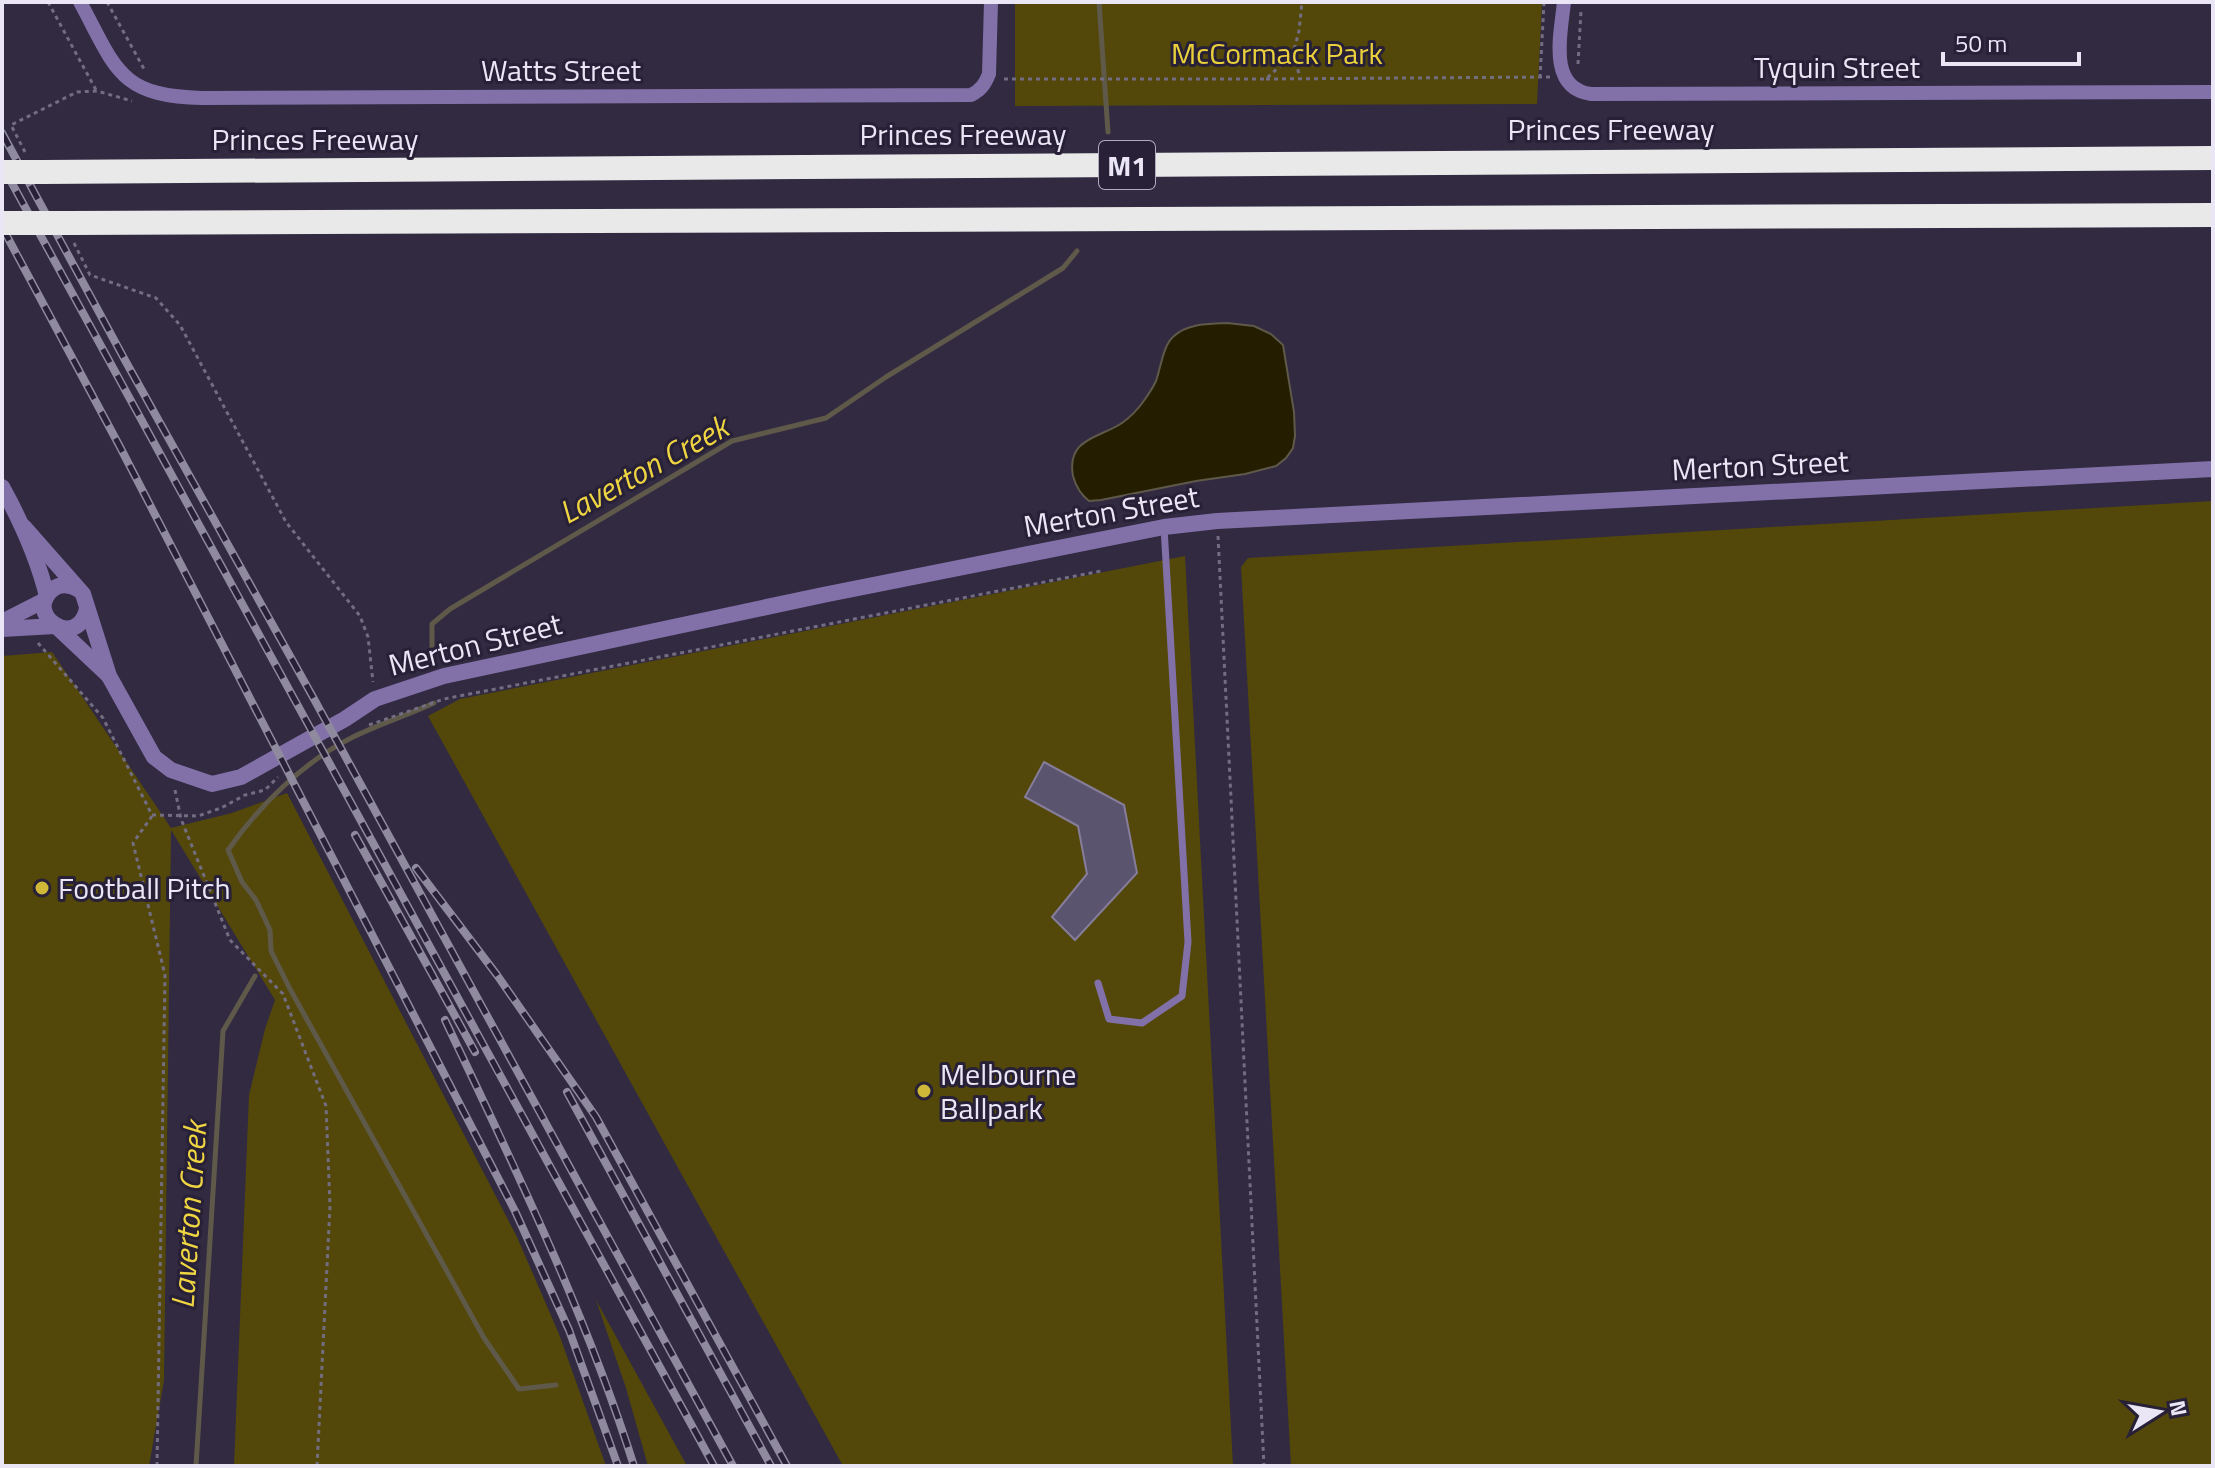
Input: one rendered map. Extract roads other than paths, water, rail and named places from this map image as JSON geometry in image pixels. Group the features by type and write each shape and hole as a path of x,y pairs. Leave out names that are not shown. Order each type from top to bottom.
{"highway":[{"name":"Princes Freeway","path":"2,172 2213,158"},
{"name":"M1","path":"2,223 69,228 2213,215"}],"street":[{"name":"Watts Street","path":"80,2 113,63 135,84 160,95 233,98 971,95 985,84 989,74 991,2"},
{"name":"Tyquin Street","path":"1564,2 1560,64 1564,77 1575,89 1591,94 2213,92"},
{"name":"Merton Street","path":"87,609 109,676 154,757 171,770 212,784 241,777 375,699 469,669 1164,527 1217,521 2213,469"},
{"path":"2,487 37,557 47,617 56,626"},
{"path":"2,629 70,628 77,626 86,616 87,601 24,527"},
{"path":"2,622 46,598 58,586 78,589"},
{"name":"Merton Street","path":"56,626 109,676"}],"lane":[{"path":"1098,983 1109,1019 1142,1023 1182,996 1188,942 1164,527"}],"waterway":[{"name":"Laverton Creek","path":"1099,2 1108,132"},
{"name":"Laverton Creek","path":"432,662 432,624 450,609 732,441 826,418 886,377 1063,268 1077,251"},
{"path":"434,703 353,737 317,759 268,801 228,850 242,882 256,900 270,930 271,951 290,989 484,1338 519,1389 556,1385"},
{"name":"Laverton Creek","path":"196,1466 223,1031 255,976"}],"railway":[{"path":"2,133 733,1466"},
{"path":"2,165 714,1466"},
{"path":"2,227 119,445 515,1211 569,1330 618,1466"},
{"path":"355,835 475,1052"},
{"path":"416,868 497,975 596,1117 787,1466"},
{"path":"445,1020 571,1295 634,1466"},
{"path":"567,1092 771,1466"}],"place":[{"name":"Football Pitch","path":"42,888"},
{"name":"Melbourne Ballpark","path":"924,1091"}],"park label":[{"name":"McCormack Park","path":"1277,53"}]}
